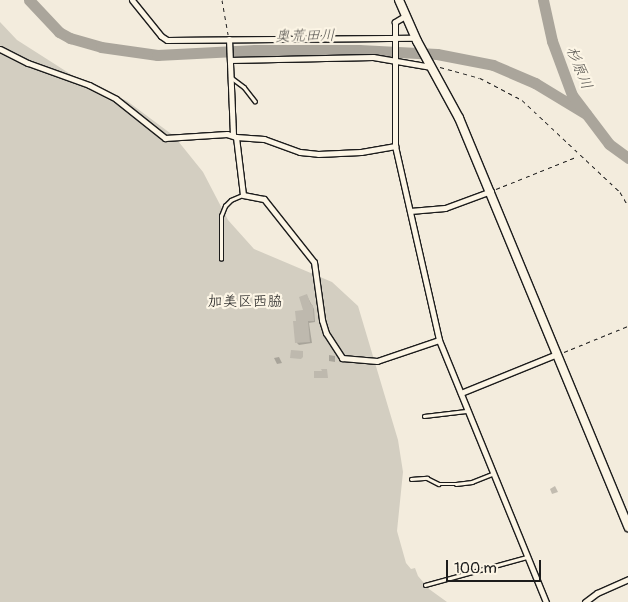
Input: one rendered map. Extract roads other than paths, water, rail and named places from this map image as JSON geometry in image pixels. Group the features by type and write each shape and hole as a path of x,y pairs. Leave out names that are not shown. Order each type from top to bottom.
{"street":[{"path":"132,0 161,36 167,40 417,40"},
{"path":"399,0 417,40 459,118 491,191 628,527"},
{"path":"405,16 395,22 395,146 439,340 546,602"},
{"path":"229,40 235,136 243,194 264,199 314,262 322,320 326,333 342,358 377,361 439,340"},
{"path":"0,49 28,63 89,85 116,99 165,138 235,136 264,139 300,152 318,154 361,152 395,146"},
{"path":"230,59 373,57 394,58 431,65"},
{"path":"410,210 445,208 491,191"},
{"path":"461,393 557,354"},
{"path":"585,602 597,593 628,579"}],"lane":[{"path":"231,77 244,87 255,101"},
{"path":"220,259 220,216 225,206 231,200 243,194"},
{"path":"424,416 447,415 468,410"},
{"path":"411,479 427,478 439,484 456,484 472,482 494,473"},
{"path":"425,585 527,558"}],"waterway":[{"name":"奥荒田川","path":"29,0 59,32 70,38 101,47 157,55 255,50 359,50 437,54 493,65 535,83 586,114"},
{"name":"杉原川","path":"543,0 552,41 572,95 609,144 628,158"}],"district":[{"name":"加美区西脇","path":"245,302"}]}
